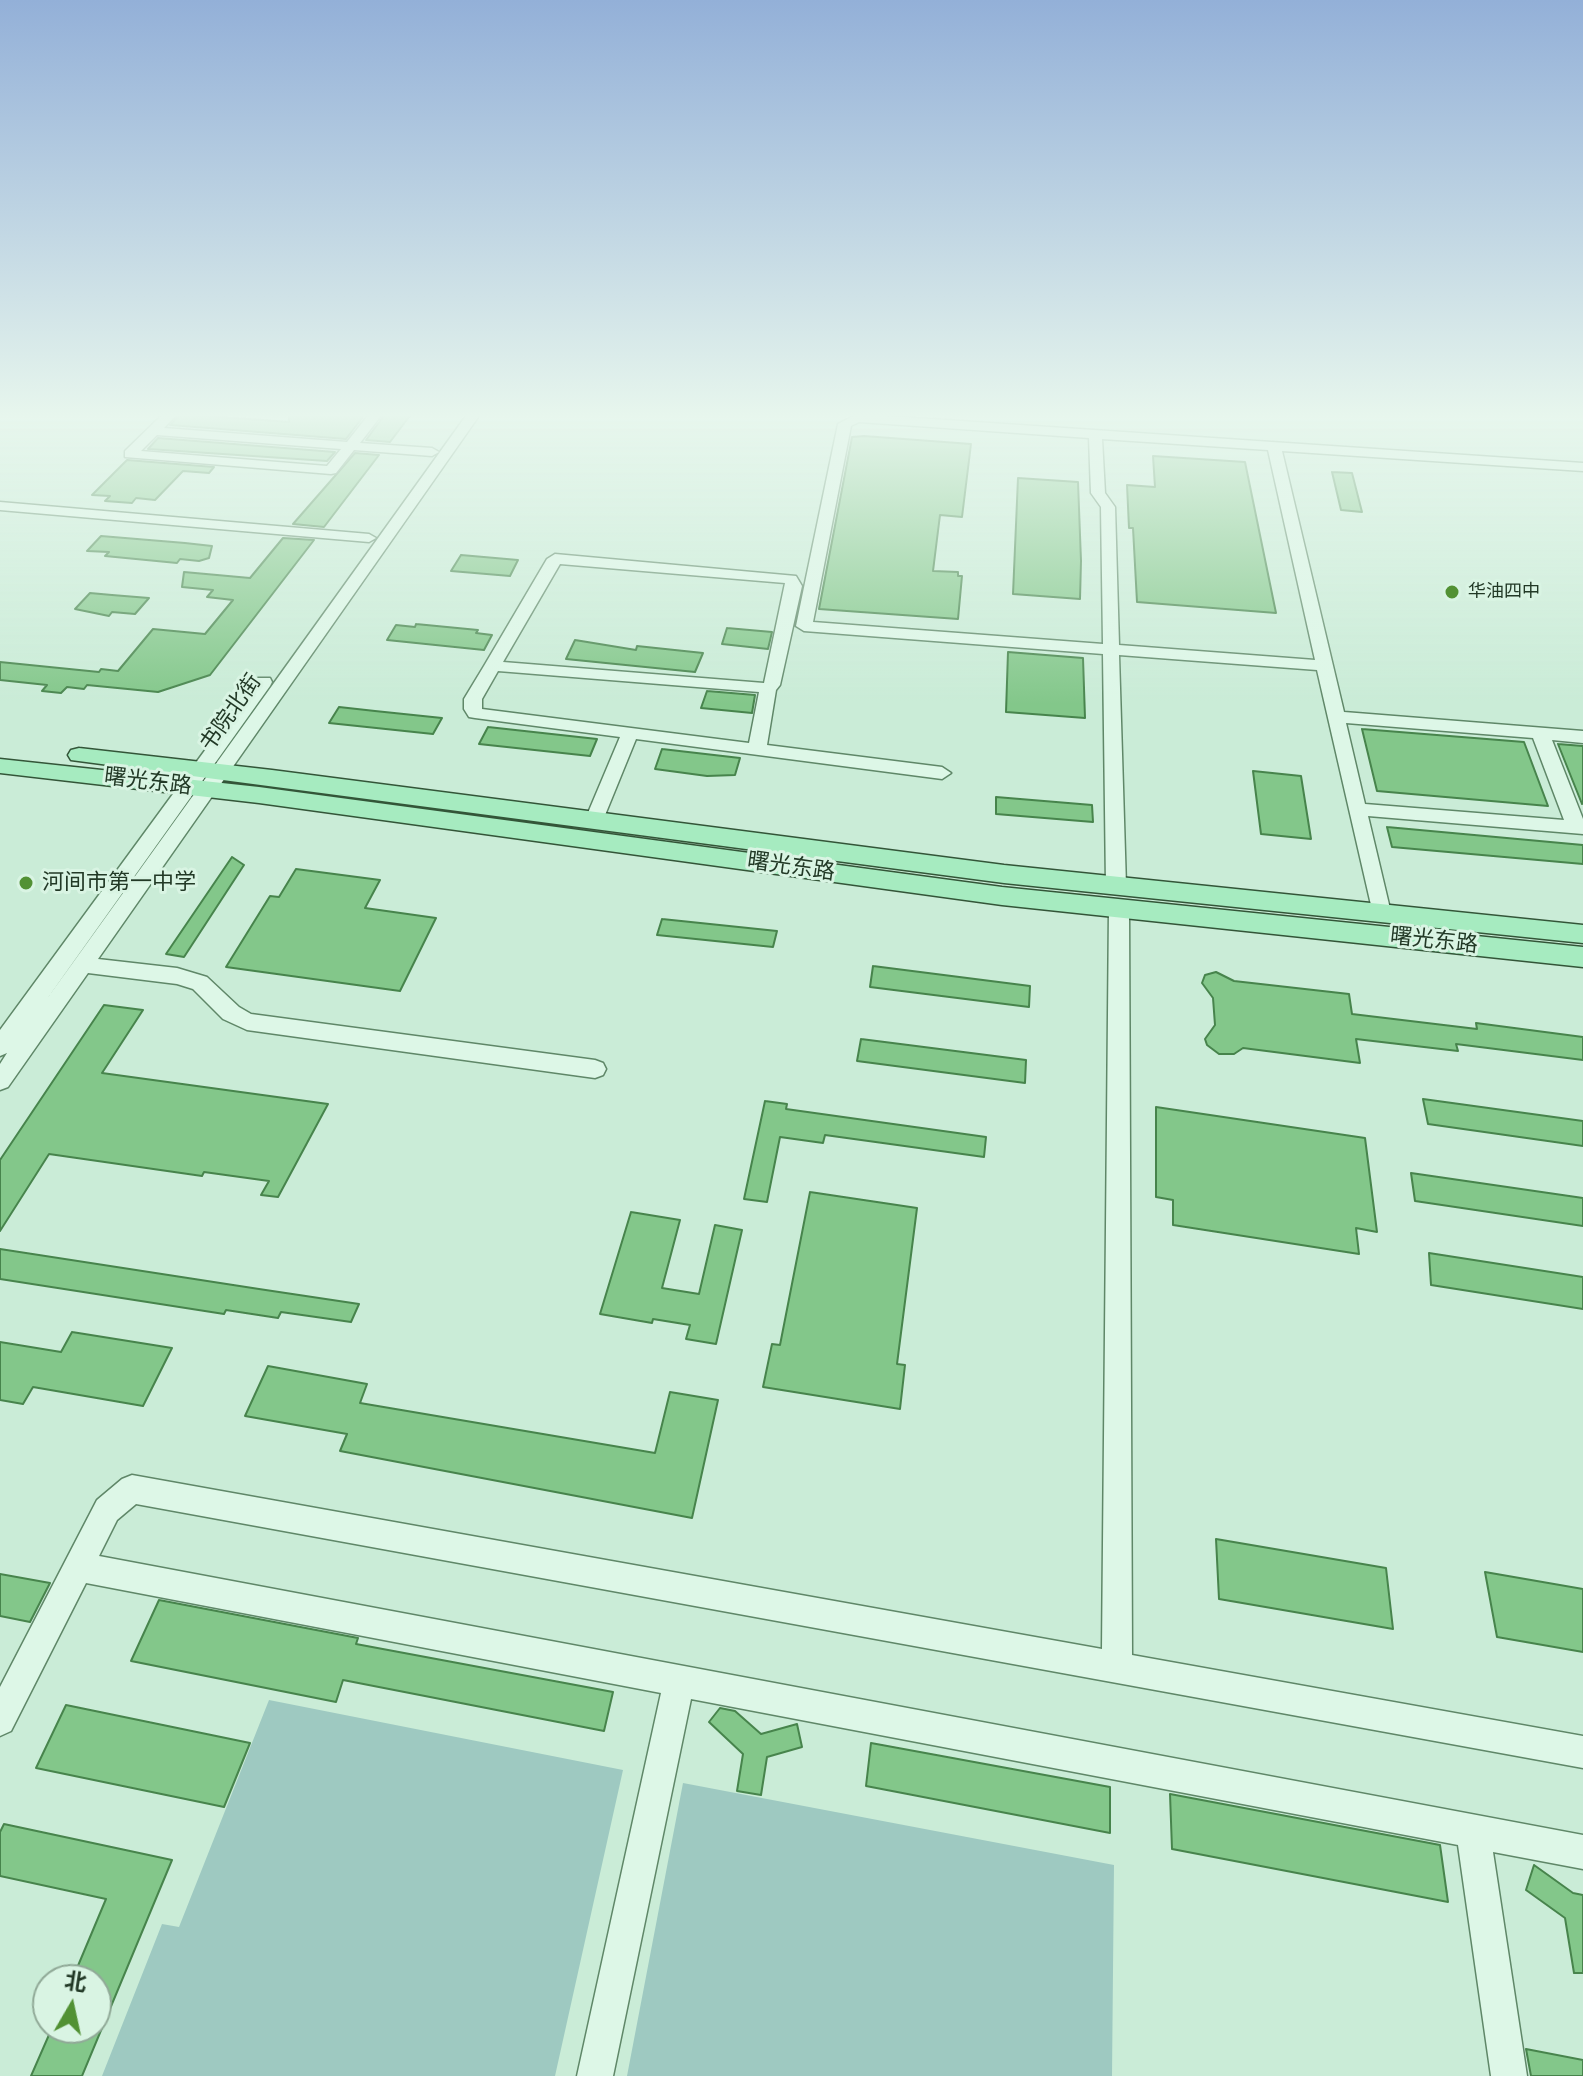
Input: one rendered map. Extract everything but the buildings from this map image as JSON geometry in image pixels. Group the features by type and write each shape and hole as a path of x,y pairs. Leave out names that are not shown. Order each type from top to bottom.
{"main road":[{"name":"曙光东路","path":"0,746 204,779 1002,896 1118,897 1381,913 1583,934"},
{"name":"曙光东路","path":"0,766 204,779 594,820 1118,897 1583,957"}],"street":[{"path":"45,510 369,538"},
{"name":"书院北街","path":"0,1081 390,510"},
{"name":"书院北街","path":"0,1047 403,510"},
{"path":"828,510 804,626 1324,666"},
{"path":"1108,510 1118,897 1117,1668"},
{"path":"1289,510 1381,913"},
{"path":"757,749 768,688 772,685 794,586 791,579 555,559 473,699 475,713 942,773"},
{"path":"492,666 768,688"},
{"path":"1336,717 1583,737"},
{"path":"594,820 630,733"},
{"path":"1357,809 1580,828 1540,733"},
{"path":"82,965 177,976 200,983 231,1013 247,1022 595,1069"},
{"path":"0,1720 107,1510 132,1489 1583,1752"},
{"path":"78,1567 1583,1852"},
{"path":"595,2076 679,1681"},
{"path":"1473,1832 1509,2076"}],"shaded area":[{"path":"269,1700 623,1770 555,2076 102,2076 162,1924 179,1927"},
{"path":"683,1783 1114,1865 1112,2076 627,2076"}],"place":[{"name":"华油四中","path":"1452,592"},
{"name":"河间市第一中学","path":"26,883"}]}
